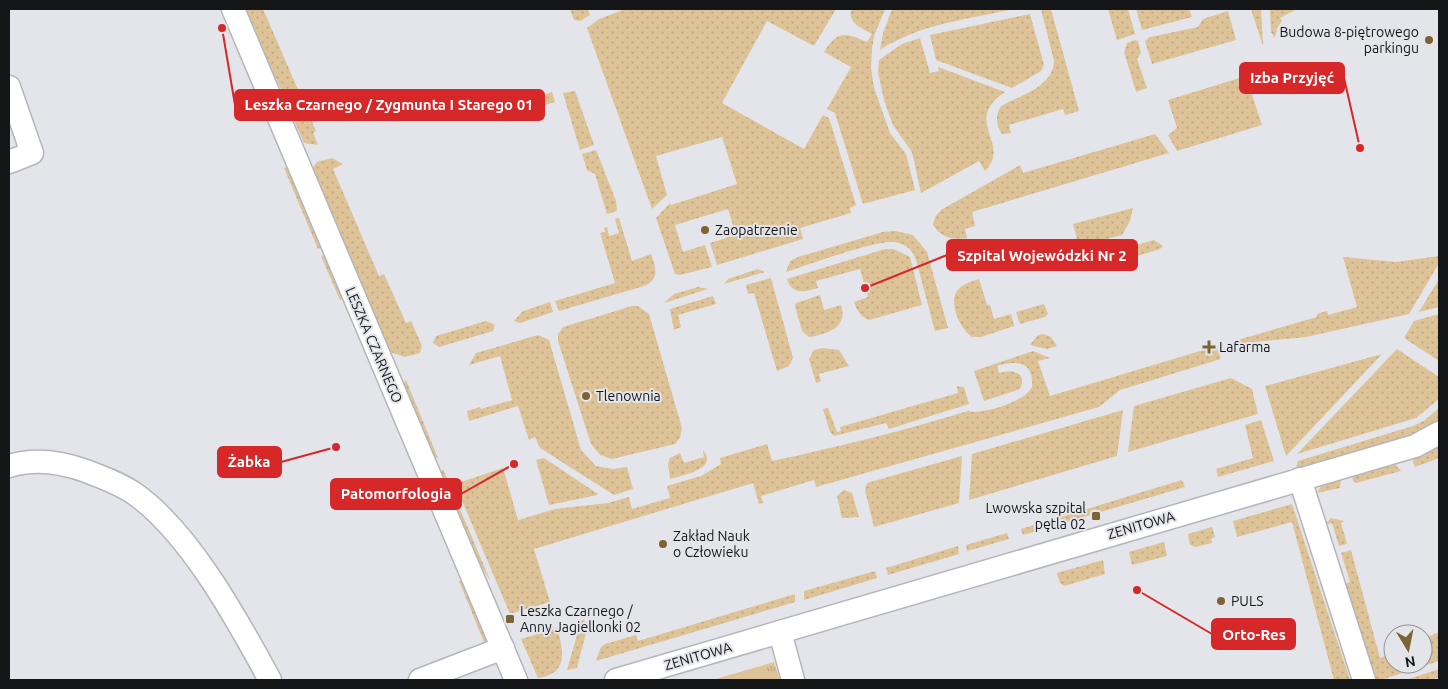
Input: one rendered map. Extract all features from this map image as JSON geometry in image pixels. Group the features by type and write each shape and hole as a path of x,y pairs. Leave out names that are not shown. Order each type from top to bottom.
{"street":[{"name":"LESZKA CZARNEGO","path":"233,9 516,680"},
{"path":"9,87 32,153 9,162"},
{"name":"ZENITOWA","path":"616,680 1415,446 1439,433"},
{"path":"9,466 29,461 40,461 70,466 134,493 188,549 240,629 270,680"},
{"path":"1300,479 1364,680"},
{"path":"780,632 793,680"},
{"path":"420,680 503,648"}],"green space":[{"path":"241,9 263,9 316,131 313,133 318,145 304,143 276,78 271,80"},
{"path":"570,9 588,9 590,15 580,21 574,20"},
{"path":"625,9 836,9 814,46 767,21 722,103 804,149 823,115 829,118 856,205 850,208 851,213 800,228 803,239 717,265 710,243 736,235 728,209 675,225 683,252 705,245 712,267 680,275 675,274 656,218 670,203 671,205 737,184 722,137 656,156 667,195 652,209 587,28 599,19"},
{"path":"851,9 885,9 874,36 872,49 871,68 874,88 890,133 906,154 915,190 863,204 835,113 827,109 851,67 824,52 838,36 848,35 867,42 872,34 853,22"},
{"path":"892,9 1014,9 928,28 895,41 880,50 883,33"},
{"path":"1041,9 1050,9 1052,13 1079,111 1065,115 1063,109 1009,125 1011,133 1002,134 997,120 1001,106 1035,89 1042,84 1052,70 1054,61"},
{"path":"1108,9 1128,9 1135,34 1117,40"},
{"path":"1136,9 1189,9 1192,17 1142,30"},
{"path":"1251,9 1261,9 1263,46"},
{"path":"1270,9 1297,9 1280,18 1282,21 1277,28 1275,38 1271,32"},
{"path":"1228,11 1236,40 1152,64 1145,41 1150,37 1198,27 1203,19"},
{"path":"1030,14 1044,65 1041,71 1012,88 936,60 930,35"},
{"path":"920,38 930,73 939,71 938,67 1005,92 993,103 987,113 987,123 994,151 992,161 985,171 979,161 921,193 912,152 893,125 884,100 878,72 879,60 902,44"},
{"path":"1135,40 1138,41 1141,53 1137,59 1147,88 1136,92 1124,52 1127,43"},
{"path":"1246,76 1262,125 1177,151 1168,135 1177,128 1168,100"},
{"path":"575,91 594,145 580,150 563,93"},
{"path":"552,92 555,102 496,120 493,109"},
{"path":"1155,134 1169,153 972,212 975,226 965,229 967,238 957,239 948,237 940,233 933,225 935,217 941,210 1020,165 1023,173"},
{"path":"596,150 616,201 617,211 607,214 595,174 587,170 582,154"},
{"path":"332,158 343,164 333,169 379,276 384,274 406,323 411,321 422,346 420,353 405,357 390,352 312,169 317,162"},
{"path":"291,166 324,246 318,249 284,168"},
{"path":"1133,208 1130,221 1122,235 1079,246 1073,224"},
{"path":"619,218 632,261 651,254 655,268 653,280 644,286 559,311 555,301 615,283 600,233 605,232 604,228 607,227 609,236 619,233 615,219"},
{"path":"895,231 913,235 927,252 948,328 935,331 916,260 913,253 902,244 885,242 872,245 786,272 790,261 798,257 883,232"},
{"path":"1154,240 1163,246 1160,249 1095,269 1092,258"},
{"path":"885,249 894,249 910,257 922,305 869,320 859,313 854,302 868,297 860,269 816,281 818,288 808,291 795,290 787,279"},
{"path":"327,254 346,297 340,300 321,256"},
{"path":"1439,256 1439,263 1409,314 1306,337 1235,344 1234,341 1317,317 1317,314 1327,311 1328,315 1357,307 1343,257 1396,262"},
{"path":"758,269 765,272 724,284 728,279"},
{"path":"771,278 793,358 789,366 777,371 754,293 748,294 746,285"},
{"path":"979,279 987,305 990,305 994,319 1011,314 1014,326 981,337 972,337 960,324 954,305 955,294 961,287"},
{"path":"1439,279 1439,307 1419,312"},
{"path":"698,287 708,289 664,303 674,294"},
{"path":"820,295 824,310 841,305 842,319 830,331 809,337 802,331 795,306 796,303"},
{"path":"713,296 716,304 678,315 681,327 674,330 670,309"},
{"path":"550,302 553,312 520,323 514,321 523,311"},
{"path":"1044,304 1048,314 1045,317 1020,324 1016,312"},
{"path":"632,306 638,306 649,314 682,428 680,438 675,444 612,459 600,455 591,444 558,341 558,334 563,327"},
{"path":"1439,314 1439,361 1404,338 1414,321"},
{"path":"486,321 495,325 493,331 439,347 433,343 436,336"},
{"path":"1043,334 1051,337 1057,346 1047,349 1030,345 1038,335"},
{"path":"538,335 549,340 581,450 596,466 613,469 627,467 633,489 614,495 540,448 535,437 529,440 518,406 469,421 467,411 512,400 500,356 469,365 476,353"},
{"path":"1217,346 1221,359 1120,390 1099,407 816,487 814,480 761,496 763,503 759,504 753,483 534,549 550,602 510,614 455,484 503,468 518,520 555,509 608,503 629,497 632,509 670,498 667,486 701,476 721,464 720,458 767,444 772,461 870,438 968,411 982,411 1002,406 1021,398 1032,387 1032,378 1027,367 1017,363 997,366 999,373 1009,371 1020,375 1022,383 1020,389 984,401 974,371 1033,351 1050,358 1038,361 1050,396"},
{"path":"822,348 839,350 849,366 819,374 821,381 816,383 809,359 814,350"},
{"path":"1397,349 1439,377 1439,399 1416,418 1297,454"},
{"path":"1382,354 1286,456 1265,386"},
{"path":"1231,378 1252,389 1258,414 1128,452 1134,406"},
{"path":"406,380 438,458 433,457 402,386"},
{"path":"957,386 964,387 969,404 889,429 886,423 834,436 830,432 823,409 828,408 837,432 841,431 840,427 958,393"},
{"path":"1439,408 1439,421 1416,436 1295,472 1298,461 1413,426 1425,420"},
{"path":"1123,410 1117,456 969,500 972,454"},
{"path":"1261,420 1274,461 1218,477 1216,469 1253,458 1245,425"},
{"path":"1438,445 1439,458 1415,467 1413,462 1416,455"},
{"path":"703,450 707,457 703,466 690,473 670,479 668,464 670,458 680,453 684,463 704,457"},
{"path":"962,456 959,503 874,527 865,490 867,483"},
{"path":"544,458 598,494 549,505 536,460"},
{"path":"1393,462 1401,471 1356,483 1353,481 1352,475"},
{"path":"443,469 490,580 471,551 440,473"},
{"path":"1341,479 1340,488 1317,493 1322,484"},
{"path":"1182,480 1185,487 1023,535 1021,529"},
{"path":"844,490 852,493 859,517 842,518 837,496"},
{"path":"1292,504 1350,680 1334,680 1292,522 1237,537 1233,521"},
{"path":"1331,518 1344,521 1341,523 1347,544 1339,546 1332,523 1324,525"},
{"path":"1212,527 1215,537 1211,539 1212,543 1195,547 1190,545 1188,534"},
{"path":"1007,533 1009,539 967,551 966,545"},
{"path":"1164,542 1167,556 1132,565 1129,552"},
{"path":"958,546 959,554 888,575 886,568"},
{"path":"1351,550 1380,658 1383,657 1383,674 1399,674 1381,680 1373,680 1340,585 1350,582 1341,553"},
{"path":"1103,560 1105,574 1064,586 1060,583 1057,573"},
{"path":"875,571 877,578 804,600 804,591"},
{"path":"464,579 489,641 486,647 459,581"},
{"path":"795,594 795,602 596,661 601,647 605,644 636,635 638,641"},
{"path":"584,619 587,629 577,668 567,670 581,621"},
{"path":"557,628 562,653 559,666 555,672 548,676 538,678 521,639"},
{"path":"1439,632 1439,661 1433,663 1433,635"},
{"path":"774,662 780,680 716,679"},
{"path":"1439,669 1439,677 1431,680 1406,680 1424,674 1433,674 1433,671"}],"place":[{"name":"Leszka Czarnego / Zygmunta I Starego 01","path":"222,28"},
{"name":"Budowa 8-piętrowego parkingu","path":"1429,40"},
{"name":"Izba Przyjęć","path":"1360,148"},
{"name":"Zaopatrzenie","path":"705,230"},
{"name":"Szpital Wojewódzki Nr 2","path":"865,288"},
{"name":"Lafarma","path":"1209,347"},
{"name":"Tlenownia","path":"586,396"},
{"name":"Żabka","path":"336,447"},
{"name":"Patomorfologia","path":"514,464"},
{"name":"Lwowska szpital pętla 02","path":"1096,516"},
{"name":"Zakład Nauk o Człowieku","path":"663,544"},
{"name":"Orto-Res","path":"1137,590"},
{"name":"PULS","path":"1221,601"},
{"name":"Leszka Czarnego / Anny Jagiellonki 02","path":"510,619"}]}
